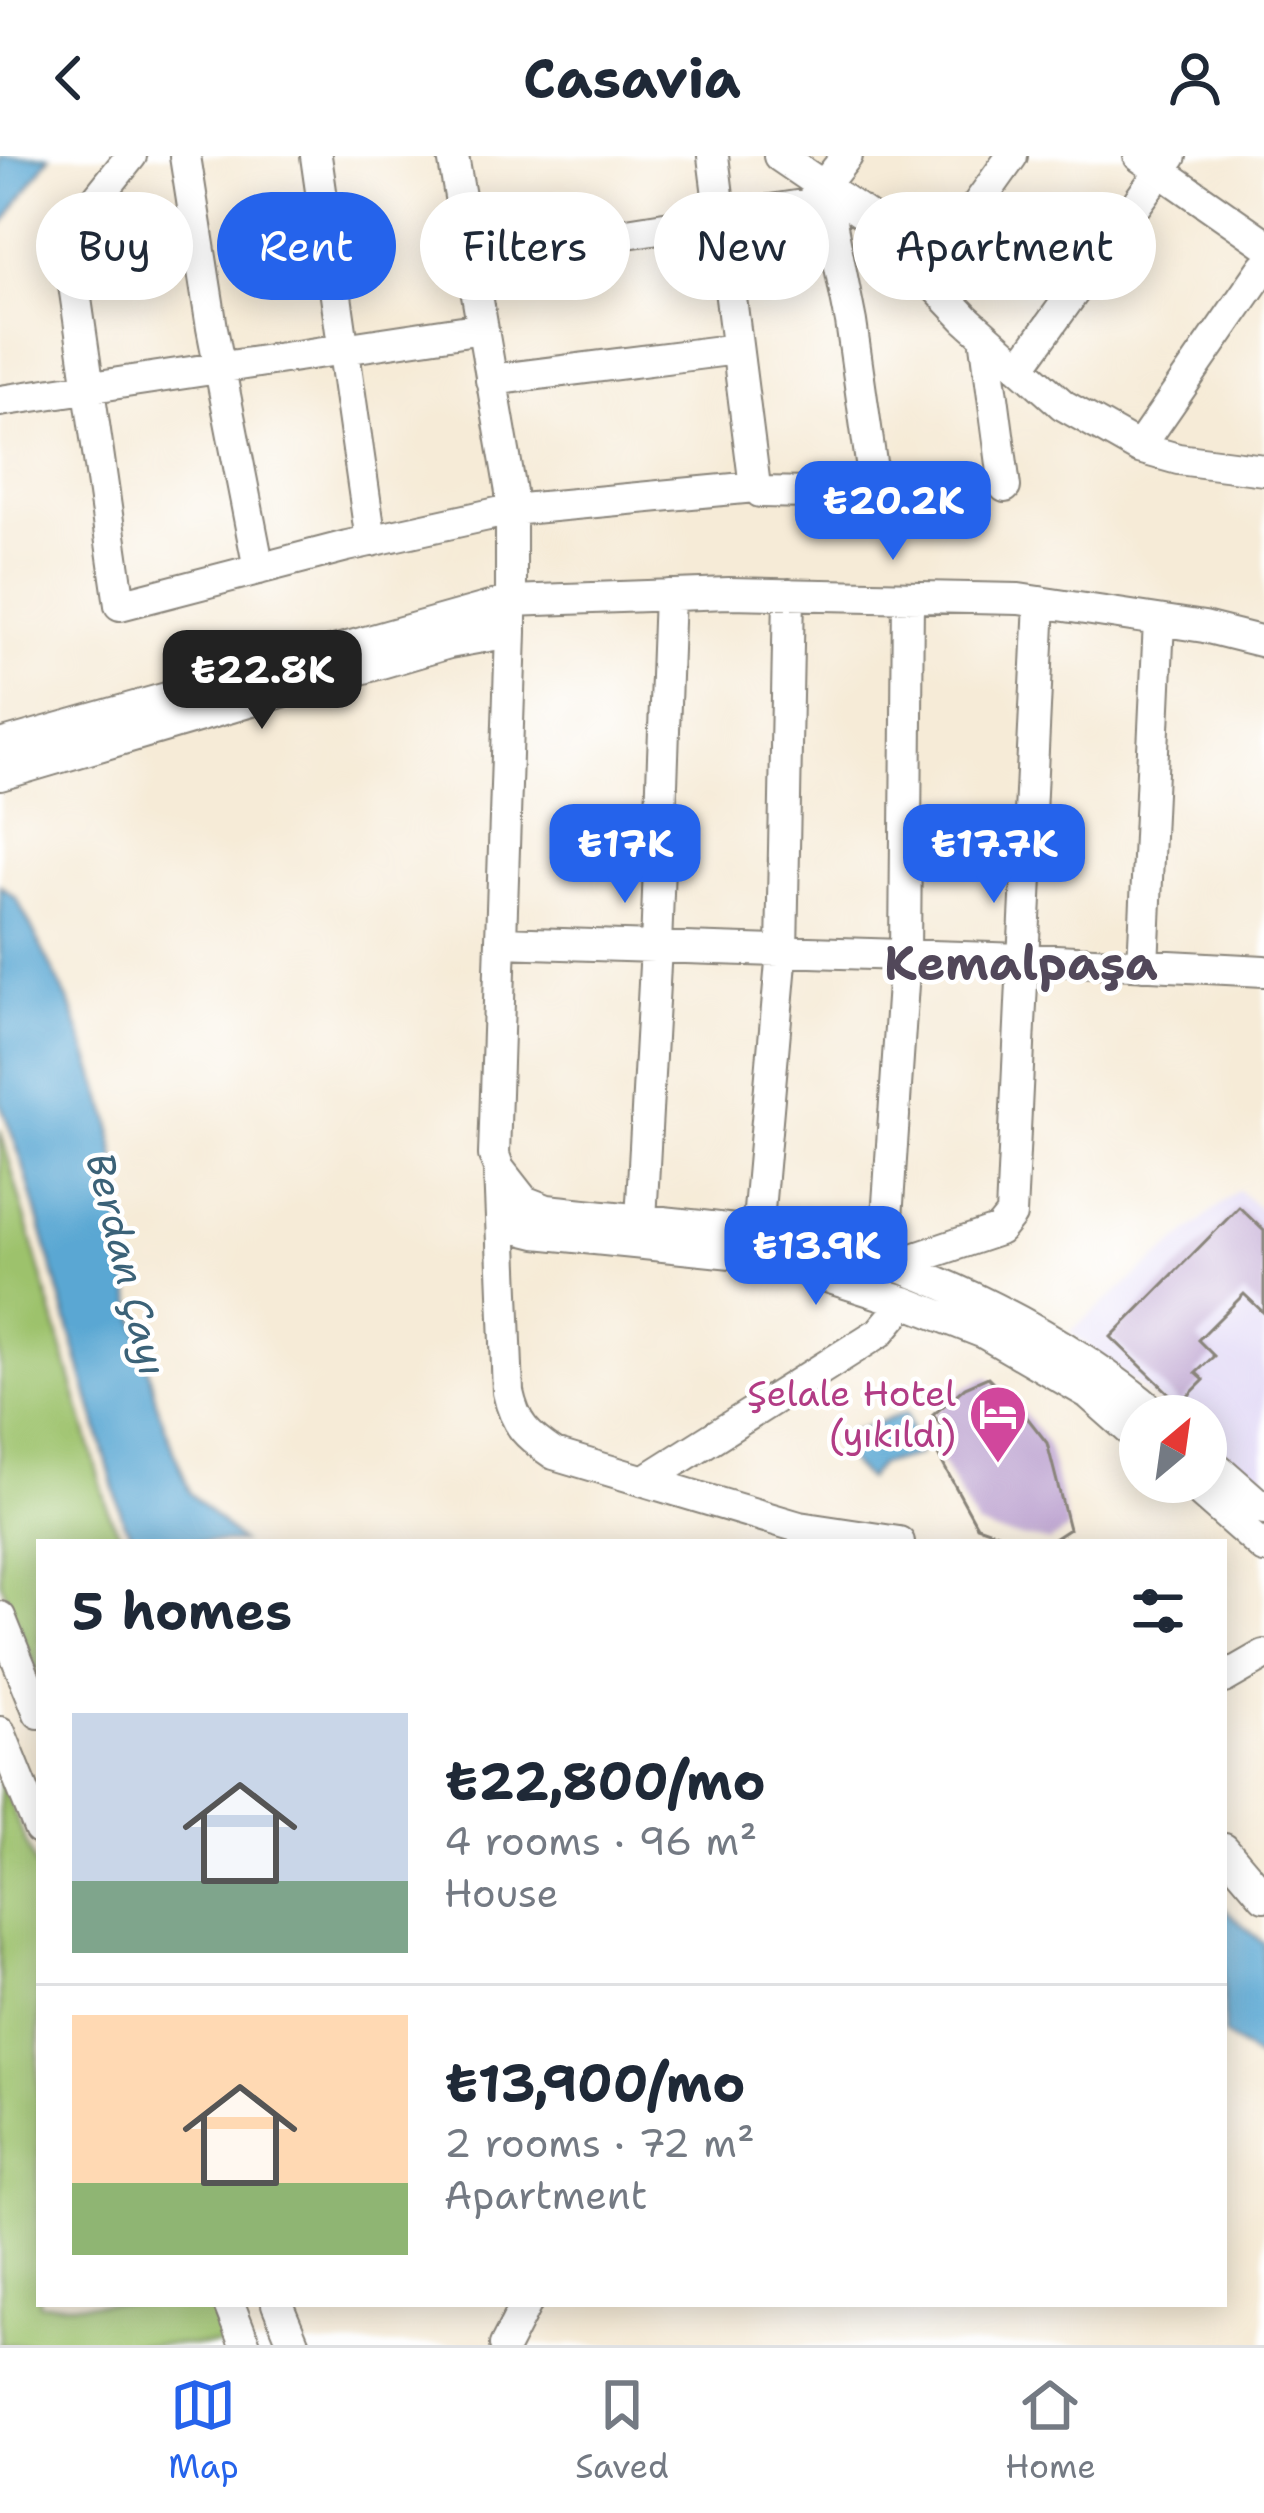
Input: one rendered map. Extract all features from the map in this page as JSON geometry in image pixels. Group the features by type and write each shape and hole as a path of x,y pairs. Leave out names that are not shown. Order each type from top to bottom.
{"street":[{"path":"131,156 67,236 120,605 511,510 755,487"},
{"path":"185,156 259,569"},
{"path":"316,156 371,541"},
{"path":"453,156 459,192"},
{"path":"712,156 717,192"},
{"path":"779,156 853,206"},
{"path":"819,192 847,156"},
{"path":"986,192 1012,156"},
{"path":"1020,367 1157,161 1264,243"},
{"path":"731,300 755,487 760,492 862,494 874,484 851,322 824,186"},
{"path":"1139,448 1264,267"},
{"path":"477,300 511,510 512,616 494,1155 499,1169 508,1392 523,1434 554,1454 799,1527 879,1539"},
{"path":"949,300 1063,406 1139,448 1178,459 1264,470"},
{"path":"0,401 482,328"},
{"path":"985,336 1005,487"},
{"path":"491,380 737,349"},
{"path":"0,745 512,616 669,596 789,594 1040,602 1264,642"},
{"path":"757,1233 782,951 789,594"},
{"path":"641,1220 669,596"},
{"path":"890,1264 905,956 908,597"},
{"path":"890,1264 1007,1224 1011,1215 1040,602"},
{"path":"0,775 449,643 512,616"},
{"path":"1143,964 1159,620"},
{"path":"501,942 1264,971"},
{"path":"499,1169 524,1201 547,1210 757,1233 890,1264 1028,1326 1134,1395"},
{"path":"501,1217 516,1228 536,1233 761,1256 905,1302 984,1333 1088,1394 1119,1421"},
{"path":"644,1481 880,1332 905,1302"},
{"path":"1227,1476 1264,1509"},
{"path":"1213,1503 1264,1548"},
{"path":"0,1617 36,1706"},
{"path":"1227,1676 1264,1655"},
{"path":"0,1732 36,1822"},
{"path":"1227,1853 1264,1896"},
{"path":"230,2307 245,2345"},
{"path":"278,2307 294,2345"},
{"path":"505,2345 524,2307"}],"shaded area":[{"path":"1238,1190 1264,1213 1264,1494 1227,1461 1227,1395 1150,1395 1070,1332"}],"green space":[{"path":"0,1129 110,1516 123,1539 36,1539 36,1671 0,1581"},
{"path":"0,1777 36,1867 36,2307 214,2307 229,2345 0,2345"}],"water":[{"path":"0,156 50,156 0,228"},
{"path":"0,885 17,899 71,1006 111,1122 130,1293 157,1405 190,1493 238,1539 135,1539 124,1523 23,1164 0,1102"},
{"path":"906,1413 919,1455 879,1465 867,1479 850,1463 840,1436"},
{"path":"1227,1911 1264,1944 1264,2063 1227,2036"}],"building":[{"path":"1239,1207 1264,1231 1264,1313 1244,1294 1198,1340 1214,1356 1196,1373 1204,1380 1189,1395 1171,1395 1111,1337"},
{"name":"Şelale Hotel (yıkıldı)","path":"988,1377 1047,1443 1069,1529 1054,1539 1031,1539 977,1526 938,1455 942,1427 933,1415 965,1387"}],"place":[{"name":"Şelale Hotel (yıkıldı)","path":"998,1465"}],"district":[{"name":"Kemalpaşa","path":"1021,963"}],"water label":[{"name":"Berdan Çayı","path":"127,1264"}]}
